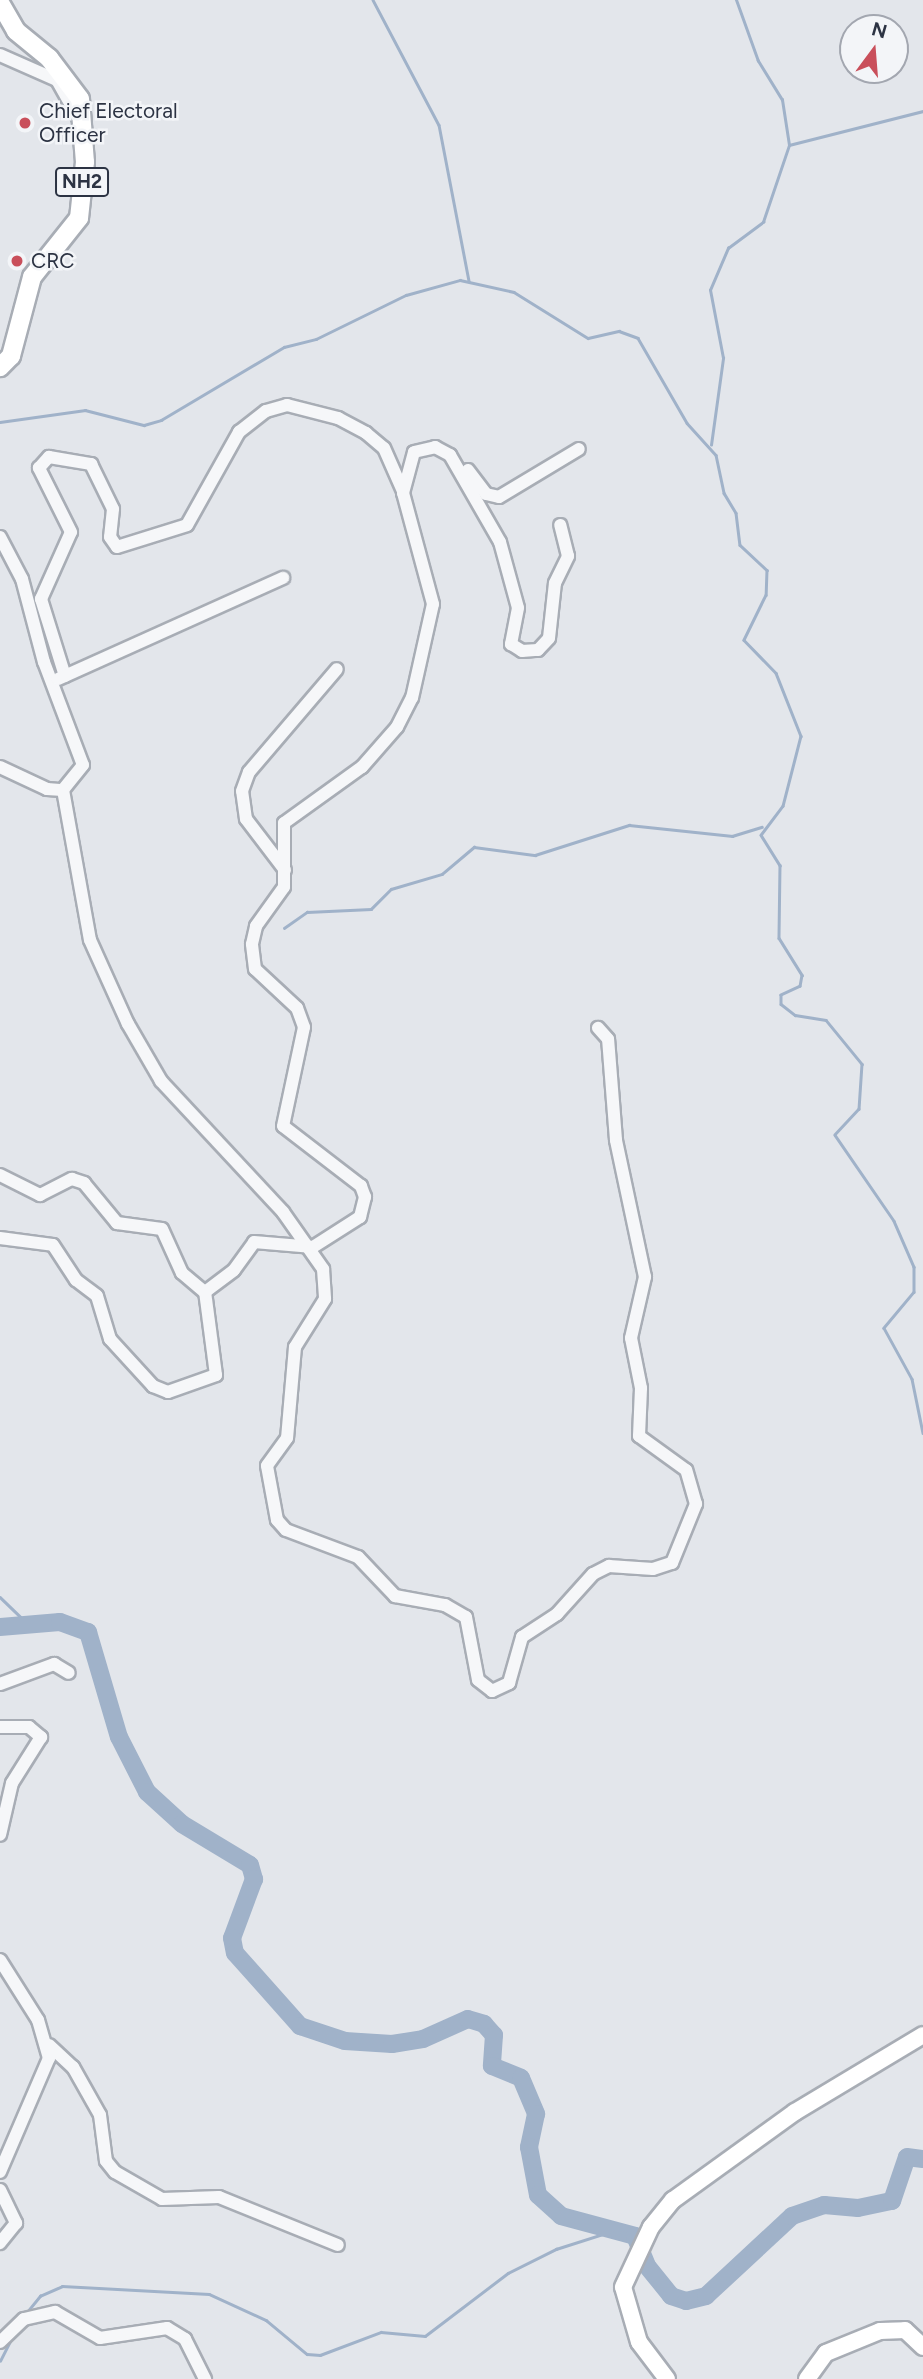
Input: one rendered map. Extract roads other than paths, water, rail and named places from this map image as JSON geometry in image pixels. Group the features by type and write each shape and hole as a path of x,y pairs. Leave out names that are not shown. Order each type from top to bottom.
{"highway":[{"name":"NH2","path":"0,4 16,31 67,78 85,128 79,218 32,277 11,356 0,367"}],"main road":[{"path":"667,2379 639,2342 623,2287 651,2227 673,2200 795,2112 923,2035"},
{"path":"807,2379 826,2353 880,2331 905,2330 923,2347"}],"street":[{"path":"0,55 57,80 85,128"},
{"path":"65,676 41,599 71,532 39,468 49,457 91,464 114,509 110,537 117,547 187,525 239,432 266,411 287,405 327,414 366,433 384,448 403,493 433,604 412,698 397,727 362,767 288,816 282,831 284,887 256,926 252,944 255,969 297,1008 304,1027 283,1126 353,1177 365,1196 360,1217 313,1247 258,1240 205,1292"},
{"path":"441,449 458,466 500,542 518,608 511,644 522,651 538,650 549,639 555,583 568,556 560,525"},
{"path":"403,493 414,452 441,449 456,455 486,494 499,497 579,449"},
{"path":"0,537 22,579 51,682 83,765 63,790 90,940 128,1024 161,1081 313,1247 325,1299 295,1347 286,1438 267,1466 277,1520 286,1530 358,1557 395,1596 445,1605 466,1617 472,1661 486,1689 509,1683 522,1637 556,1614 593,1574 609,1566 663,1568 680,1555 696,1492 686,1470 639,1436 641,1388 631,1338 645,1277 616,1140 608,1039 598,1028"},
{"path":"51,682 283,578"},
{"path":"285,870 246,819 242,791 250,772 337,669"},
{"path":"0,767 47,789 63,790"},
{"path":"0,1175 40,1195 72,1179 84,1183 117,1223 162,1230 183,1273 205,1292 216,1375 160,1390 110,1339 97,1296 76,1280 53,1245 0,1238"},
{"path":"0,1684 54,1664 69,1673"},
{"path":"0,1727 29,1727 41,1737 12,1783 0,1835"},
{"path":"0,1960 49,2045 72,2067 100,2115 106,2161 115,2172 162,2199 219,2197 338,2245"},
{"path":"0,2172 48,2065 49,2045"},
{"path":"0,2190 16,2223 0,2243"},
{"path":"0,2342 24,2319 55,2312 100,2338 167,2328 185,2339 205,2379"}],"waterway":[{"path":"373,0 439,125 469,281"},
{"path":"711,445 723,358 710,290 728,248 763,222 789,145 782,100 758,61 736,0"},
{"path":"789,145 923,111"},
{"path":"0,422 85,410 144,425 161,420 284,347 316,339 406,295 460,280 514,292 588,338 619,331 638,338 687,423 716,455 724,493 736,513 740,545 767,570 766,595 744,640 776,673 801,736 783,806 761,835 780,865 779,938 802,975 800,986 781,995 781,1004 795,1015 826,1020 862,1064 859,1109 835,1135 894,1221 914,1267 914,1292 884,1328 912,1379 923,1433"},
{"path":"284,928 307,912 371,909 391,889 442,874 474,847 535,855 629,825 732,836 762,827"},
{"path":"0,1597 28,1624"},
{"path":"0,1627 60,1622 88,1632 119,1737 147,1792 182,1824 250,1865 254,1879 232,1938 235,1953 300,2026 345,2041 392,2044 423,2039 468,2019 484,2024 494,2035 492,2066 521,2078 536,2114 529,2147 538,2195 561,2216 635,2236 647,2266 671,2296 686,2301 706,2296 792,2216 824,2205 858,2208 892,2201 907,2157 923,2159"},
{"path":"27,2312 40,2296 62,2286 209,2294 266,2320 307,2354 320,2355 381,2332 425,2336 508,2273 556,2249 622,2228"},
{"path":"0,2361 11,2339"}],"place":[{"name":"Chief Electoral Officer","path":"25,123"},
{"name":"CRC","path":"17,261"}]}
